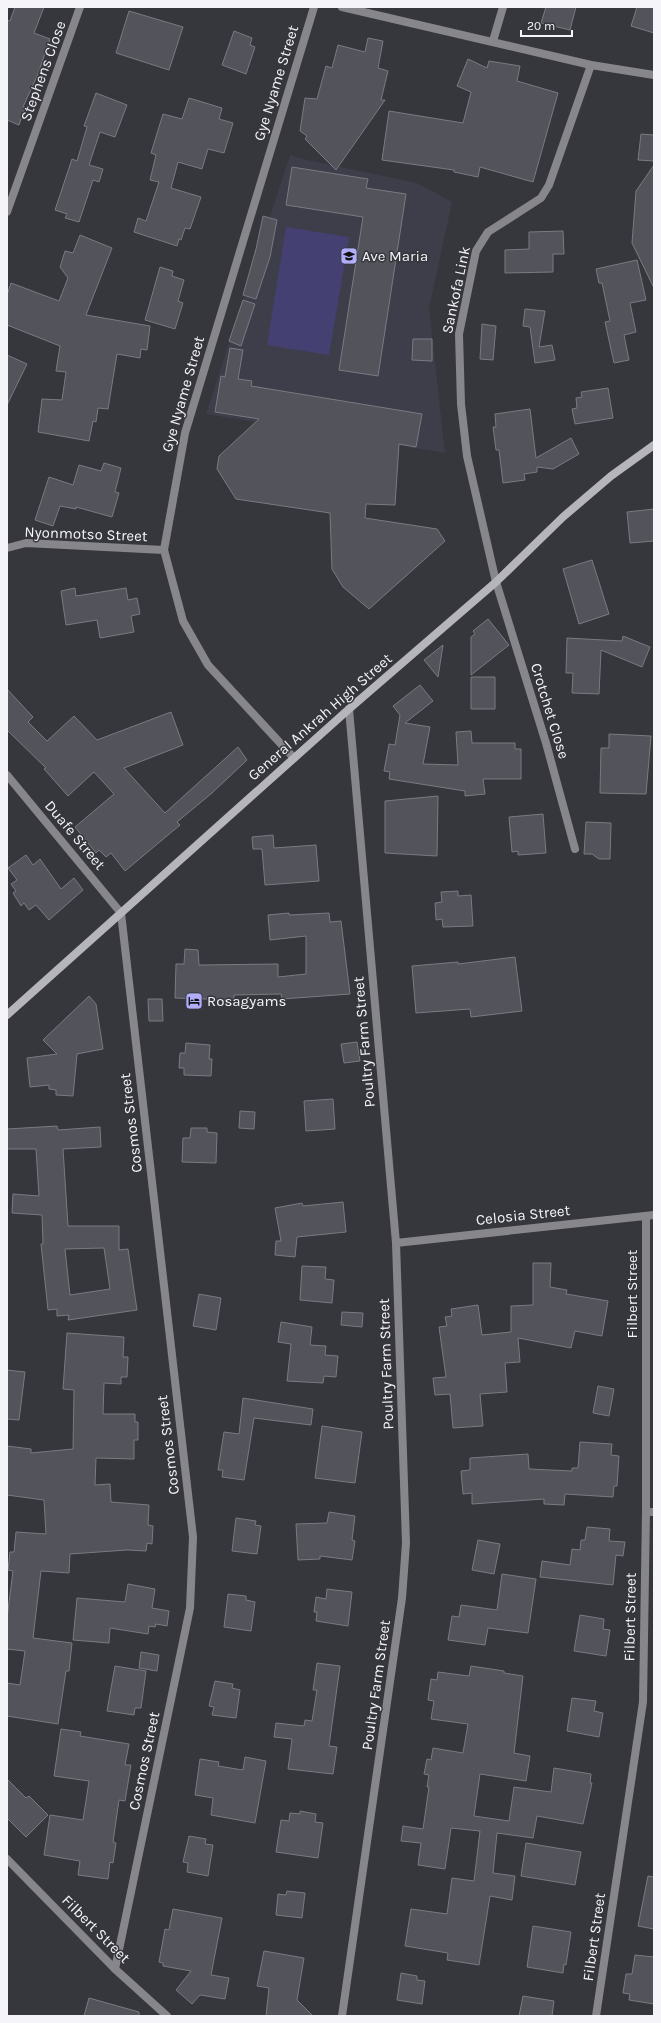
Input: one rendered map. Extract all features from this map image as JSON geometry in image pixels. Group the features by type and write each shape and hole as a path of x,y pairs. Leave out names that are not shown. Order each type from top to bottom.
{"main road":[{"name":"General Ankrah High Street","path":"7,1015 349,709 496,582 563,518 611,476 654,445"}],"street":[{"name":"Stephens Close","path":"7,212 80,7"},
{"name":"Gye Nyame Street","path":"294,758 208,665 183,621 164,550 185,433 314,7"},
{"path":"342,7 591,65 654,75"},
{"path":"493,42 504,7"},
{"name":"Sankofa Link","path":"496,582 467,456 461,404 459,334 476,251 488,232 541,198 549,185 591,65"},
{"name":"Nyonmotso Street","path":"7,548 26,543 164,550"},
{"name":"Crotchet Close","path":"496,582 546,743 575,849"},
{"name":"Poultry Farm Street","path":"342,2016 403,1582 406,1543 396,1243 349,709"},
{"name":"Duafe Street","path":"7,775 121,913"},
{"name":"Cosmos Street","path":"115,1969 190,1608 193,1537 121,913"},
{"name":"Celosia Street","path":"396,1243 650,1216"},
{"name":"Filbert Street","path":"596,2016 643,1702 650,1512 650,1216"},
{"name":"Filbert Street","path":"7,1859 115,1969 167,2016"}],"shaded area":[{"name":"Ave Maria","path":"290,155 302,159 417,183 452,202 429,309 445,453 206,414"},
{"path":"286,227 349,237 329,355 267,345"}],"building":[{"path":"15,7 44,7 34,33 50,39 38,74 23,107 25,107 19,125 7,120 7,20 10,21"},
{"path":"546,7 576,7 570,30 541,23"},
{"path":"637,7 654,7 654,33 631,26"},
{"path":"129,11 183,27 169,70 116,53"},
{"path":"234,31 252,38 250,45 255,47 246,74 222,65"},
{"path":"368,38 383,41 378,68 388,71 381,100 385,100 336,170 305,139 307,136 300,131 305,98 317,99 326,66 332,68 338,45 365,52"},
{"path":"468,59 487,68 489,61 520,66 517,81 558,93 533,182 480,167 478,177 454,172 454,170 382,160 389,111 463,123 471,92 457,86"},
{"path":"96,93 127,105 115,137 100,132 89,165 103,169 99,182 93,180 79,222 65,218 67,214 55,210 72,159 77,161 87,127 84,126"},
{"path":"189,98 222,108 219,119 233,123 224,153 208,149 202,169 178,162 171,188 201,197 190,229 185,228 181,240 179,239 177,246 134,232 138,218 146,221 159,182 150,180 156,155 151,153 163,114 182,119"},
{"path":"641,134 654,135 654,161 638,160"},
{"path":"654,165 654,288 632,243 636,191"},
{"path":"292,167 368,179 366,188 406,194 378,376 339,370 363,217 286,205"},
{"path":"263,216 277,220 270,257 256,299 243,295 256,249"},
{"path":"563,231 564,254 553,254 553,272 505,273 505,250 529,249 529,232"},
{"path":"80,235 112,248 86,315 150,326 147,350 141,349 140,358 117,354 108,409 98,408 96,422 93,421 89,441 38,432 42,399 62,400 66,372 56,371 60,346 7,325 7,295 11,283 59,301 68,278 60,267 65,251 73,253"},
{"path":"637,260 646,300 630,303 636,332 624,335 629,360 614,363 605,322 610,321 602,283 599,283 596,269"},
{"path":"160,267 173,271 172,276 184,280 178,301 183,303 175,329 145,320"},
{"path":"243,300 255,304 241,346 229,341"},
{"path":"525,309 545,311 539,347 552,345 555,360 535,363 530,327 523,326"},
{"path":"482,324 496,326 493,360 480,359"},
{"path":"413,339 432,339 432,361 412,360"},
{"path":"230,348 243,350 238,379 252,381 251,386 422,414 416,447 399,444 395,505 366,504 365,518 437,529 445,541 369,609 343,587 332,569 330,513 236,499 217,469 219,456 259,419 215,412 221,376 225,377"},
{"path":"7,355 27,364 7,405"},
{"path":"608,388 613,418 575,424 572,409 577,408 576,398 582,397 581,392"},
{"path":"530,409 536,458 571,438 579,454 553,469 537,467 537,472 524,474 525,480 503,483 499,450 496,450 493,427 496,427 495,414"},
{"path":"104,463 121,468 115,492 119,493 112,517 76,507 76,509 60,506 53,526 35,520 49,477 73,485 79,465 101,471"},
{"path":"654,509 654,541 630,543 627,512"},
{"path":"592,560 609,614 579,624 563,569"},
{"path":"75,588 76,596 126,588 128,600 137,598 140,614 131,616 134,632 100,638 97,620 66,625 61,591"},
{"path":"488,619 509,645 471,675 471,637 475,634 473,631"},
{"path":"623,636 650,647 642,667 601,650 599,694 572,693 573,673 566,673 567,638 622,641"},
{"path":"443,645 438,677 424,660"},
{"path":"471,677 495,677 495,709 471,709"},
{"path":"420,685 433,701 405,723 430,727 423,764 458,765 456,732 471,731 472,743 515,743 515,749 521,749 521,779 483,779 485,794 465,796 465,791 389,779 390,772 384,771 389,744 395,745 400,715 393,706"},
{"path":"7,689 33,717 28,722 47,741 74,716 97,740 171,712 183,745 124,768 165,813 238,747 247,760 212,793 177,822 180,825 125,871 111,853 106,857 99,850 96,853 75,827 114,794 94,772 68,796 44,769 46,768 7,730"},
{"path":"609,734 651,736 646,794 600,793 601,748 609,748"},
{"path":"438,796 437,856 385,853 385,801"},
{"path":"543,814 546,853 518,855 518,851 512,852 509,817"},
{"path":"586,822 611,823 610,859 599,859 592,854 584,854"},
{"path":"273,835 274,848 316,845 319,881 265,885 262,849 253,849 252,837"},
{"path":"26,855 33,865 40,859 61,889 74,878 83,890 49,920 36,905 29,910 24,903 21,906 13,893 16,891 11,884 17,880 8,868"},
{"path":"458,891 458,896 471,895 473,926 443,927 442,919 436,920 435,903 442,902 441,892"},
{"path":"289,913 289,915 329,913 330,922 341,921 350,994 282,999 281,994 234,995 234,1000 175,998 176,964 184,964 185,949 198,950 199,965 278,964 278,977 306,974 306,936 270,940 268,915"},
{"path":"515,957 522,1011 471,1017 470,1009 416,1013 412,966 458,962 458,964"},
{"path":"89,996 96,1004 103,1049 77,1054 73,1096 56,1095 56,1090 49,1089 49,1085 30,1087 27,1058 57,1054 43,1040"},
{"path":"148,999 162,999 163,1021 149,1021"},
{"path":"357,1042 360,1061 344,1063 341,1044"},
{"path":"186,1043 210,1045 209,1059 212,1059 211,1076 184,1075 184,1068 179,1068 180,1053 185,1053"},
{"path":"333,1099 335,1129 306,1131 304,1101"},
{"path":"240,1111 255,1112 254,1129 239,1128"},
{"path":"57,1126 58,1130 100,1127 101,1147 63,1149 68,1226 119,1226 119,1250 128,1249 137,1310 68,1320 69,1315 57,1316 57,1309 48,1310 41,1244 43,1244 42,1215 12,1213 13,1194 39,1196 36,1149 7,1149 7,1129","holes":["104,1248 110,1289 70,1295 65,1249"]},
{"path":"191,1128 207,1128 207,1132 217,1133 216,1163 182,1162 183,1138 190,1138"},
{"path":"343,1202 346,1232 297,1237 295,1257 275,1255 276,1241 281,1241 275,1208 302,1203 303,1206"},
{"path":"533,1263 551,1263 550,1287 567,1290 566,1294 608,1301 602,1336 575,1331 571,1348 518,1338 520,1362 505,1363 507,1392 480,1394 483,1426 453,1428 450,1394 435,1395 433,1378 446,1377 439,1327 447,1326 445,1317 452,1316 451,1309 478,1305 482,1335 511,1332 511,1306 533,1305"},
{"path":"302,1266 326,1267 325,1279 334,1280 332,1303 300,1300"},
{"path":"199,1294 221,1298 216,1330 193,1326"},
{"path":"342,1312 363,1313 362,1327 341,1325"},
{"path":"281,1322 312,1327 310,1345 326,1346 325,1355 338,1356 336,1377 324,1376 323,1383 287,1381 291,1344 278,1342"},
{"path":"67,1333 124,1337 123,1357 128,1357 127,1377 121,1377 121,1384 104,1383 103,1414 135,1414 135,1422 138,1422 138,1440 134,1440 134,1459 96,1458 95,1485 110,1484 111,1502 149,1505 148,1525 153,1526 152,1544 147,1543 146,1551 127,1550 70,1554 69,1573 41,1571 33,1638 72,1643 69,1671 66,1671 58,1724 7,1716 7,1683 20,1685 25,1651 7,1649 7,1618 13,1571 8,1570 10,1552 14,1552 16,1532 46,1534 44,1500 7,1495 7,1446 31,1449 31,1453 73,1449 74,1390 63,1389"},
{"path":"7,1370 25,1372 19,1420 7,1419"},
{"path":"598,1386 614,1389 609,1416 593,1413"},
{"path":"243,1398 313,1409 311,1425 254,1418 244,1480 222,1477 223,1470 218,1470 224,1432 239,1434"},
{"path":"322,1426 362,1432 355,1483 315,1478"},
{"path":"580,1442 612,1444 611,1455 619,1456 617,1486 614,1486 613,1497 565,1494 564,1505 544,1504 544,1499 472,1504 472,1493 463,1494 461,1471 470,1470 470,1458 528,1454 529,1469 572,1471 572,1468 578,1468"},
{"path":"329,1512 355,1516 352,1540 355,1541 352,1560 320,1556 320,1559 298,1560 296,1524 327,1523"},
{"path":"236,1518 256,1521 255,1525 261,1526 257,1554 232,1551"},
{"path":"587,1527 610,1529 609,1541 625,1542 623,1556 616,1555 613,1585 540,1577 542,1561 570,1565 572,1549 580,1550 581,1540 585,1540"},
{"path":"478,1540 500,1544 494,1574 472,1570"},
{"path":"502,1574 536,1579 528,1633 488,1628 485,1645 448,1640 452,1616 459,1617 461,1605 497,1610"},
{"path":"128,1584 155,1589 152,1608 169,1611 167,1626 156,1624 155,1627 149,1626 148,1634 110,1628 109,1643 73,1640 77,1598 125,1602"},
{"path":"327,1589 352,1592 348,1626 316,1621 317,1612 314,1612 316,1597 326,1599"},
{"path":"228,1594 246,1596 246,1600 255,1602 251,1631 224,1627"},
{"path":"580,1615 604,1619 603,1629 610,1630 606,1656 574,1651"},
{"path":"141,1652 159,1655 157,1671 139,1668"},
{"path":"317,1663 340,1666 329,1746 337,1747 333,1774 288,1769 292,1739 274,1737 276,1723 304,1726 305,1720 312,1721 317,1690 313,1690"},
{"path":"115,1666 146,1671 141,1708 135,1708 134,1715 107,1711"},
{"path":"471,1666 504,1671 504,1673 523,1676 514,1753 530,1756 526,1781 480,1774 474,1816 509,1821 514,1787 551,1792 554,1768 591,1774 590,1783 592,1783 583,1824 537,1816 533,1838 497,1833 493,1873 515,1876 512,1900 490,1896 479,1965 447,1960 448,1953 405,1946 411,1909 447,1914 452,1878 474,1881 480,1831 451,1828 445,1869 418,1865 421,1843 401,1841 403,1826 423,1829 429,1787 427,1787 429,1775 424,1774 427,1759 431,1760 433,1748 463,1753 468,1724 431,1719 434,1701 428,1700 431,1679 437,1680 438,1672 469,1676"},
{"path":"215,1681 233,1684 232,1688 240,1690 236,1718 212,1715 214,1707 209,1706"},
{"path":"572,1698 596,1701 594,1711 603,1713 599,1737 567,1731"},
{"path":"61,1729 81,1732 80,1736 129,1744 125,1765 131,1765 125,1801 119,1800 113,1842 116,1843 113,1863 110,1862 108,1879 78,1875 80,1861 44,1855 50,1815 83,1820 89,1781 54,1776"},
{"path":"245,1757 266,1761 255,1823 211,1815 213,1798 195,1795 200,1759 219,1762 218,1766 243,1770"},
{"path":"7,1779 26,1798 29,1796 48,1815 26,1837 7,1818"},
{"path":"300,1811 316,1814 315,1822 323,1823 318,1858 276,1852 281,1820 289,1821 290,1813 300,1814"},
{"path":"189,1836 206,1839 205,1844 213,1845 208,1876 187,1872 188,1863 183,1862"},
{"path":"526,1843 581,1852 575,1885 521,1876"},
{"path":"648,1876 654,1877 654,1929 638,1926"},
{"path":"287,1891 305,1893 302,1918 276,1915 278,1894 286,1895"},
{"path":"173,1909 222,1918 211,1975 229,1978 225,1999 200,1995 192,2004 176,1990 191,1971 163,1966 163,1963 159,1962 165,1929 169,1930"},
{"path":"533,1926 571,1932 566,1965 564,1964 563,1973 527,1967"},
{"path":"264,1951 304,1958 297,2000 313,2016 266,2016 269,1988 257,1986"},
{"path":"635,1955 654,1957 654,2004 629,2000 630,1994 623,1993 626,1974 632,1974"},
{"path":"401,1973 417,1976 417,1980 425,1981 422,2004 397,2000"},
{"path":"523,1996 554,2001 552,2016 519,2016"},
{"path":"89,1998 139,2012 139,2016 84,2016"}],"place":[{"name":"Ave Maria","path":"349,256"},
{"name":"Rosagyams","path":"194,1001"}]}
